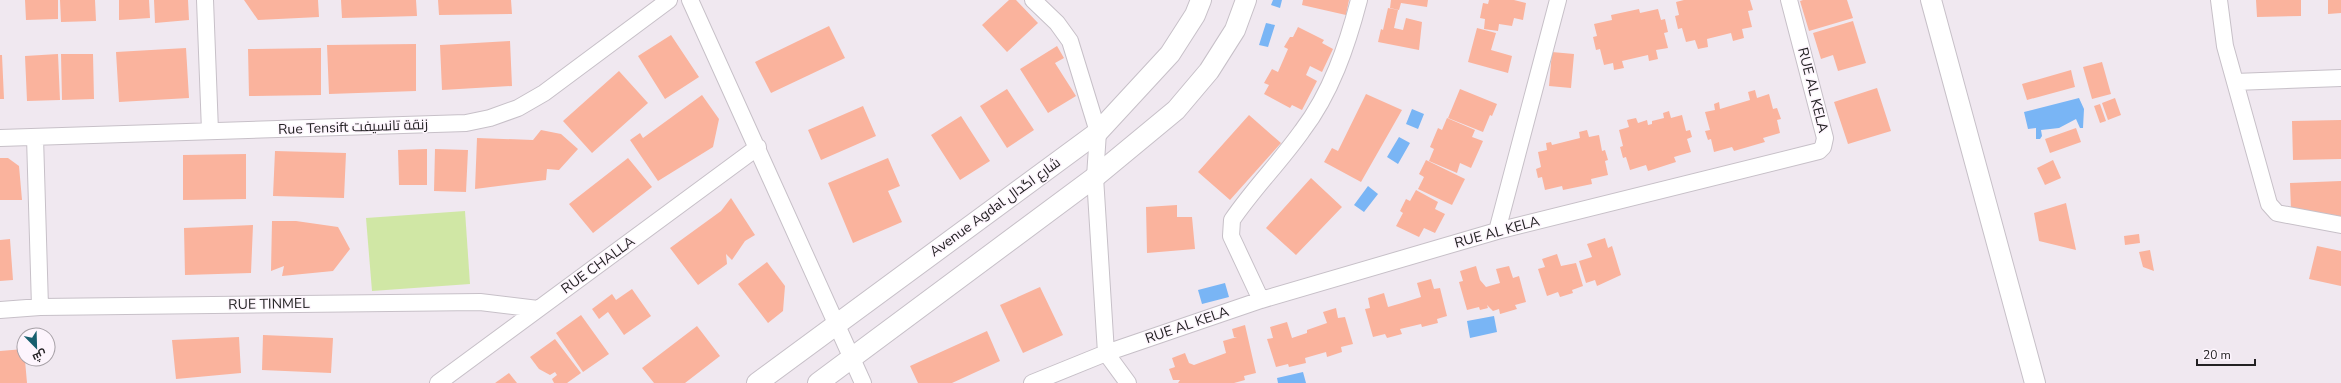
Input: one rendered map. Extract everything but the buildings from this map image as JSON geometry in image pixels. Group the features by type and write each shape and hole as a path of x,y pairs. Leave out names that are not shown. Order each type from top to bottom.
{"street":[{"path":"205,0 210,131"},
{"name":"Rue Tensift زنقة تانسيفت","path":"0,138 466,123 490,118 518,108 544,93 669,0"},
{"path":"690,0 758,147 863,383"},
{"path":"1033,0 1057,23 1070,41 1098,132 1095,177 1106,353 1128,383"},
{"name":"Avenue Agdal شارع اگدال","path":"757,383 1098,132 1170,54 1195,15 1201,0"},
{"path":"818,383 1095,177 1176,110 1209,71 1235,30 1246,0"},
{"path":"1261,300 1231,236 1232,220 1317,110 1332,81 1348,39 1359,0"},
{"path":"1496,231 1558,0"},
{"name":"RUE AL KELA","path":"1032,383 1106,353 1261,300 1496,231 1819,151 1823,147 1825,138 1789,0"},
{"path":"1931,0 2035,383"},
{"path":"2220,0 2225,46 2266,197 2277,214 2341,225"},
{"path":"2235,82 2341,78"},
{"path":"35,137 40,307"},
{"name":"RUE CHALLA","path":"438,383 758,147"},
{"name":"RUE TINMEL","path":"0,310 40,307 480,302 538,309"}],"green space":[{"path":"465,211 470,284 372,291 366,218"}],"water":[{"path":"1273,0 1282,0 1280,8 1271,5"},
{"path":"1266,23 1275,25 1268,47 1259,45"},
{"path":"2079,98 2084,109 2083,128 2080,128 2076,119 2059,128 2041,130 2042,136 2040,139 2036,139 2036,128 2028,129 2024,112"},
{"path":"1412,109 1424,114 1418,129 1406,124"},
{"path":"1399,137 1410,143 1398,164 1387,157"},
{"path":"1368,186 1378,194 1364,212 1354,205"},
{"path":"1225,283 1229,297 1202,304 1198,290"},
{"path":"1494,316 1497,332 1470,338 1467,321"},
{"path":"1303,372 1306,383 1278,383 1277,378"}]}
